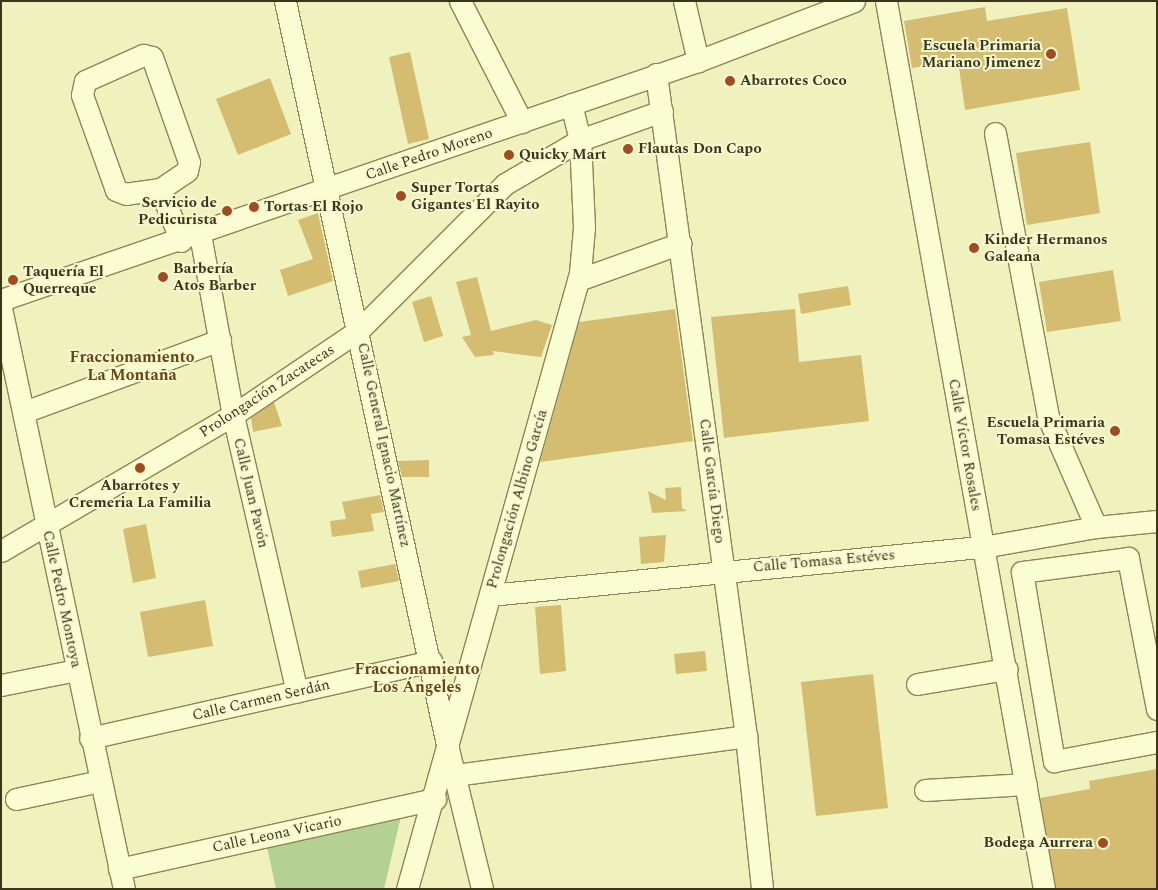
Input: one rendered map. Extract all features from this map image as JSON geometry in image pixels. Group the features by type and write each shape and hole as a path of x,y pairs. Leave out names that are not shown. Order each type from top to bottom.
{"street":[{"name":"Calle General Ignacio Martínez","path":"285,1 328,188 431,661 448,750 482,889"},
{"path":"460,1 522,122"},
{"path":"684,1 698,60"},
{"name":"Calle Pedro Moreno","path":"1,300 522,122 698,60 854,1"},
{"name":"Calle Víctor Rosales","path":"886,1 983,547 1007,669 1044,889"},
{"path":"143,55 152,57 189,162 187,171 160,189 126,194 116,190 82,95 85,80 143,55"},
{"name":"Calle García Diego","path":"656,74 681,243 746,736 762,889"},
{"name":"Prolongación Albino García","path":"408,889 435,799 578,280 584,227 580,140 571,104"},
{"name":"Prolongación Zacatecas","path":"1,550 47,526 234,415 358,330 499,190 580,140 662,111"},
{"path":"995,133 1048,417 1096,527"},
{"name":"Calle Juan Pavón","path":"160,189 190,237 220,340 234,415 297,692"},
{"path":"578,280 681,243"},
{"name":"Calle Pedro Montoya","path":"1,308 121,879"},
{"path":"24,412 220,340"},
{"path":"1096,562 1147,523"},
{"name":"Calle Tomasa Estéves","path":"490,595 724,570 983,547 1096,527 1147,523"},
{"path":"1018,540 1055,568"},
{"path":"1157,709 1152,657 1128,558 1022,572 1054,761 1088,755 1157,754"},
{"name":"Calle Carmen Serdán","path":"90,738 431,661"},
{"path":"917,684 1007,669"},
{"path":"1,685 77,670"},
{"path":"455,775 746,736"},
{"path":"1132,753 1157,742"},
{"path":"16,799 100,781"},
{"path":"925,790 1026,784"},
{"name":"Calle Leona Vicario","path":"121,879 435,799"}],"green space":[{"path":"402,812 384,889 276,889 266,842"}],"building":[{"path":"985,7 987,21 1067,8 1080,90 965,110 958,61 912,68 904,21"},
{"path":"410,52 429,139 408,144 389,57"},
{"path":"270,78 291,134 238,155 216,99"},
{"path":"1090,142 1100,213 1027,225 1016,153"},
{"path":"318,213 333,281 288,296 280,270 313,259 298,220"},
{"path":"1113,270 1121,321 1047,332 1039,282"},
{"path":"477,277 491,331 536,320 552,325 541,357 493,351 494,355 475,357 462,337 471,335 456,282"},
{"path":"848,286 851,305 801,314 798,294"},
{"path":"431,296 443,336 424,342 412,302"},
{"path":"675,309 693,441 540,462 579,322"},
{"path":"795,309 799,362 861,355 869,421 724,438 711,317"},
{"path":"274,402 282,426 253,432 251,418"},
{"path":"429,460 429,477 402,477 398,461"},
{"path":"681,487 682,508 687,511 652,513 648,491 666,500 665,488"},
{"path":"380,495 384,512 371,514 374,531 332,537 330,521 346,519 342,502"},
{"path":"146,524 156,578 133,583 123,529"},
{"path":"666,535 664,562 641,564 639,537"},
{"path":"395,564 399,581 361,588 358,571"},
{"path":"205,600 213,646 148,657 140,612"},
{"path":"561,605 566,671 540,674 535,607"},
{"path":"705,651 707,671 676,674 674,654"},
{"path":"873,674 888,808 816,816 801,682"},
{"name":"Bodega Aurrera","path":"1157,769 1157,889 1056,889 1040,798 1090,789 1089,781"}],"place":[{"name":"Escuela Primaria Mariano Jimenez","path":"1051,54"},
{"name":"Abarrotes Coco","path":"730,81"},
{"name":"Flautas Don Capo","path":"628,149"},
{"name":"Quicky Mart","path":"509,155"},
{"name":"Super Tortas Gigantes El Rayito","path":"401,196"},
{"name":"Tortas El Rojo","path":"254,207"},
{"name":"Servicio de Pedicurista","path":"227,211"},
{"name":"Kinder Hermanos Galeana","path":"974,248"},
{"name":"Barbería Atos Barber","path":"163,277"},
{"name":"Taquería El Querreque","path":"13,280"},
{"name":"Escuela Primaria Tomasa Estéves","path":"1115,431"},
{"name":"Abarrotes y Cremeria La Familia","path":"140,468"},
{"name":"Bodega Aurrera","path":"1103,843"}],"district":[{"name":"Fraccionamiento La Montaña","path":"132,366"},
{"name":"Fraccionamiento Los Ángeles","path":"417,678"}]}
